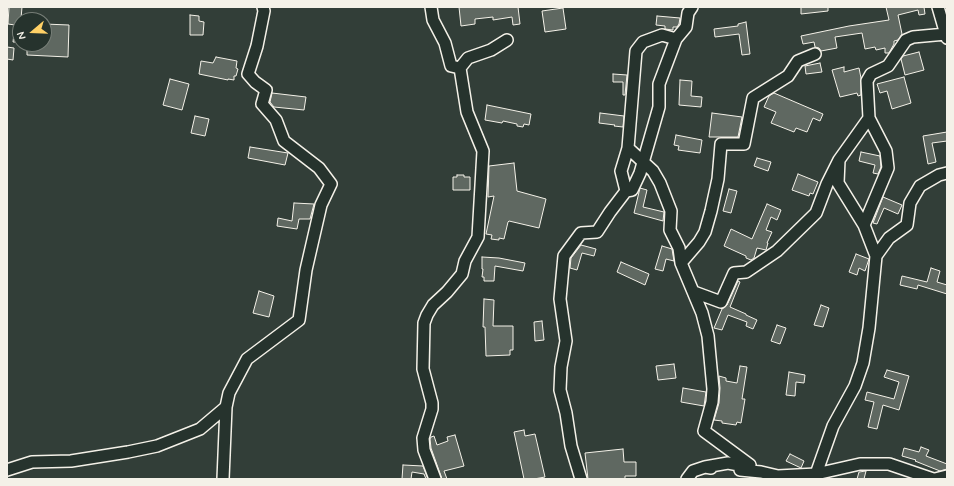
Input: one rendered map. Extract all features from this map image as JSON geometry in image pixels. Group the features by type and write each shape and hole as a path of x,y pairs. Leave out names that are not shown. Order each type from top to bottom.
{"street":[{"path":"223,479 228,393 247,359 299,320 306,270 321,205 331,184 319,168 284,141 276,120 262,104 266,90 255,82 248,74 257,46 264,11 263,7"},
{"path":"431,7 433,20 445,43 451,66 460,68"},
{"path":"580,479 571,446 566,412 560,390 561,366 566,341 560,299 564,256 581,234 597,232 617,201 626,191 632,190 644,163 646,152 652,136 659,107 659,84 676,39 686,27 688,14 692,7"},
{"path":"864,225 888,168 886,151 869,118 868,80 871,74 888,66 906,40 913,37 946,36 938,7"},
{"path":"626,191 621,171 628,148 636,51 643,42 662,35 676,39"},
{"path":"435,479 426,456 423,438 432,409 432,403 423,368 424,324 433,305 447,292 462,274 464,261 478,236 483,151 467,112 460,68 468,58 491,50 507,40"},
{"path":"681,263 699,242 705,232 718,179 721,144 744,144 753,98 788,76 798,61 815,54"},
{"path":"694,292 721,302 734,273 746,272 777,251 816,213 827,184 839,160 869,118"},
{"path":"628,148 652,171 660,183 670,206 670,230 679,248 681,263 702,313 708,336 713,389 712,402 704,431 750,465 728,463 705,467 693,471 687,479"},
{"path":"816,474 833,426 855,386 863,363 869,328 876,256 864,225 838,183 839,160"},
{"path":"876,256 889,238 907,225 910,203 920,186 939,175 947,173"},
{"path":"7,470 32,462 72,461 157,446 200,429 226,407"},
{"path":"705,467 761,472 778,476 816,474 860,464 889,464 934,479 947,476"}],"building":[{"path":"9,7 22,7 22,12 12,12 12,25 8,24"},
{"path":"459,7 518,7 520,24 513,25 512,17 493,20 493,17 475,19 475,24 461,26"},
{"path":"801,7 828,7 828,11 801,14"},
{"path":"886,7 924,7 925,14 919,15 918,10 898,15 902,34 898,40 894,41 889,53 885,53 885,48 876,50 875,47 865,49 862,33 835,37 837,48 821,51 819,48 815,47 814,42 803,44 801,36 849,26 889,20"},
{"path":"563,8 566,29 545,32 542,11"},
{"path":"190,15 199,16 199,21 204,22 203,35 190,35"},
{"path":"657,16 680,18 679,24 677,27 673,27 673,30 665,29 665,26 656,25"},
{"path":"746,22 750,54 742,55 739,34 715,37 714,29 738,26 738,24"},
{"path":"52,24 69,25 68,57 27,55 27,52 52,52"},
{"path":"7,47 12,48 12,52 14,52 13,60 7,59"},
{"path":"919,52 924,70 905,75 901,59 903,56"},
{"path":"216,57 237,61 236,68 238,69 236,76 234,76 234,80 199,74 201,61 213,63"},
{"path":"820,63 822,72 806,74 805,66"},
{"path":"844,67 844,72 859,68 861,78 861,95 858,96 857,93 840,97 832,70"},
{"path":"613,74 627,75 625,95 623,95 623,82 613,82"},
{"path":"904,77 911,103 892,109 887,91 880,93 877,84"},
{"path":"170,79 189,84 182,110 163,105"},
{"path":"680,80 692,81 691,96 702,97 701,107 679,105"},
{"path":"272,93 306,97 304,110 274,107 270,102"},
{"path":"774,93 823,114 820,121 813,118 807,132 796,128 794,132 771,123 776,112 764,107 769,96"},
{"path":"487,105 531,114 529,125 524,124 523,127 503,121 502,123 485,120"},
{"path":"600,113 624,116 623,127 599,123"},
{"path":"712,113 742,117 738,137 709,137"},
{"path":"195,116 209,119 205,136 191,133"},
{"path":"947,132 947,141 932,143 936,162 928,164 923,136"},
{"path":"676,135 702,140 700,153 678,150 679,146 674,145"},
{"path":"250,147 288,153 285,165 248,158"},
{"path":"861,152 880,156 881,167 878,174 873,173 875,165 859,161"},
{"path":"757,158 771,162 768,171 754,166"},
{"path":"514,163 517,191 546,199 539,228 509,221 504,239 491,239 492,235 486,234 494,196 488,197 489,166"},
{"path":"798,174 818,182 813,194 810,193 809,196 792,190"},
{"path":"457,175 470,177 470,190 453,190 453,177 457,177"},
{"path":"640,188 647,190 643,207 664,212 663,221 634,213"},
{"path":"729,189 737,191 731,213 723,211"},
{"path":"883,197 902,205 898,214 884,208 877,224 873,223"},
{"path":"294,203 314,204 310,219 299,219 297,229 277,226 278,218 292,221"},
{"path":"767,204 781,210 777,220 771,217 766,230 772,232 767,243 766,250 757,248 754,258 751,260 746,258 746,256 724,246 731,229 752,239"},
{"path":"581,245 596,249 594,256 582,253 577,270 570,268 571,258"},
{"path":"662,246 672,249 674,261 666,259 663,271 655,269"},
{"path":"856,254 869,259 865,271 859,268 857,275 849,272"},
{"path":"482,257 499,258 525,263 523,271 495,266 494,281 484,281 484,277 482,277"},
{"path":"621,262 649,274 645,285 617,272"},
{"path":"931,268 940,271 937,282 947,285 947,294 918,285 917,289 900,285 902,276 927,282"},
{"path":"738,281 740,282 730,307 757,320 753,329 746,326 747,322 728,315 722,330 714,328 722,309 727,305"},
{"path":"259,291 274,296 269,317 253,313"},
{"path":"484,299 494,300 493,326 513,326 513,350 510,350 510,355 486,356 485,327 483,327"},
{"path":"821,305 829,308 823,327 814,325"},
{"path":"542,321 544,340 535,341 534,322"},
{"path":"777,325 786,328 780,344 771,341"},
{"path":"674,364 676,378 658,380 656,366"},
{"path":"740,366 747,367 742,399 745,399 741,423 737,422 736,425 714,420 719,403 719,376 726,378 726,381 737,383"},
{"path":"887,370 909,376 899,410 883,405 877,429 868,427 874,402 865,400 867,392 894,399 899,382 884,377"},
{"path":"789,372 805,375 804,383 796,382 795,396 786,395"},
{"path":"683,388 706,392 704,406 681,402"},
{"path":"524,430 525,436 535,434 545,477 524,479 514,432"},
{"path":"455,435 464,466 444,471 447,479 442,479 431,448 430,439 434,436 437,445 448,441 447,437"},
{"path":"921,447 929,450 926,456 947,464 947,469 940,471 915,461 916,460 902,456 904,448 919,452"},
{"path":"623,449 624,462 636,462 636,476 625,476 625,479 588,479 585,453"},
{"path":"790,454 804,461 801,468 786,461"},
{"path":"403,465 423,466 428,479 426,479 424,474 412,472 411,479 402,479"},
{"path":"866,471 864,479 857,479 859,472"}]}
